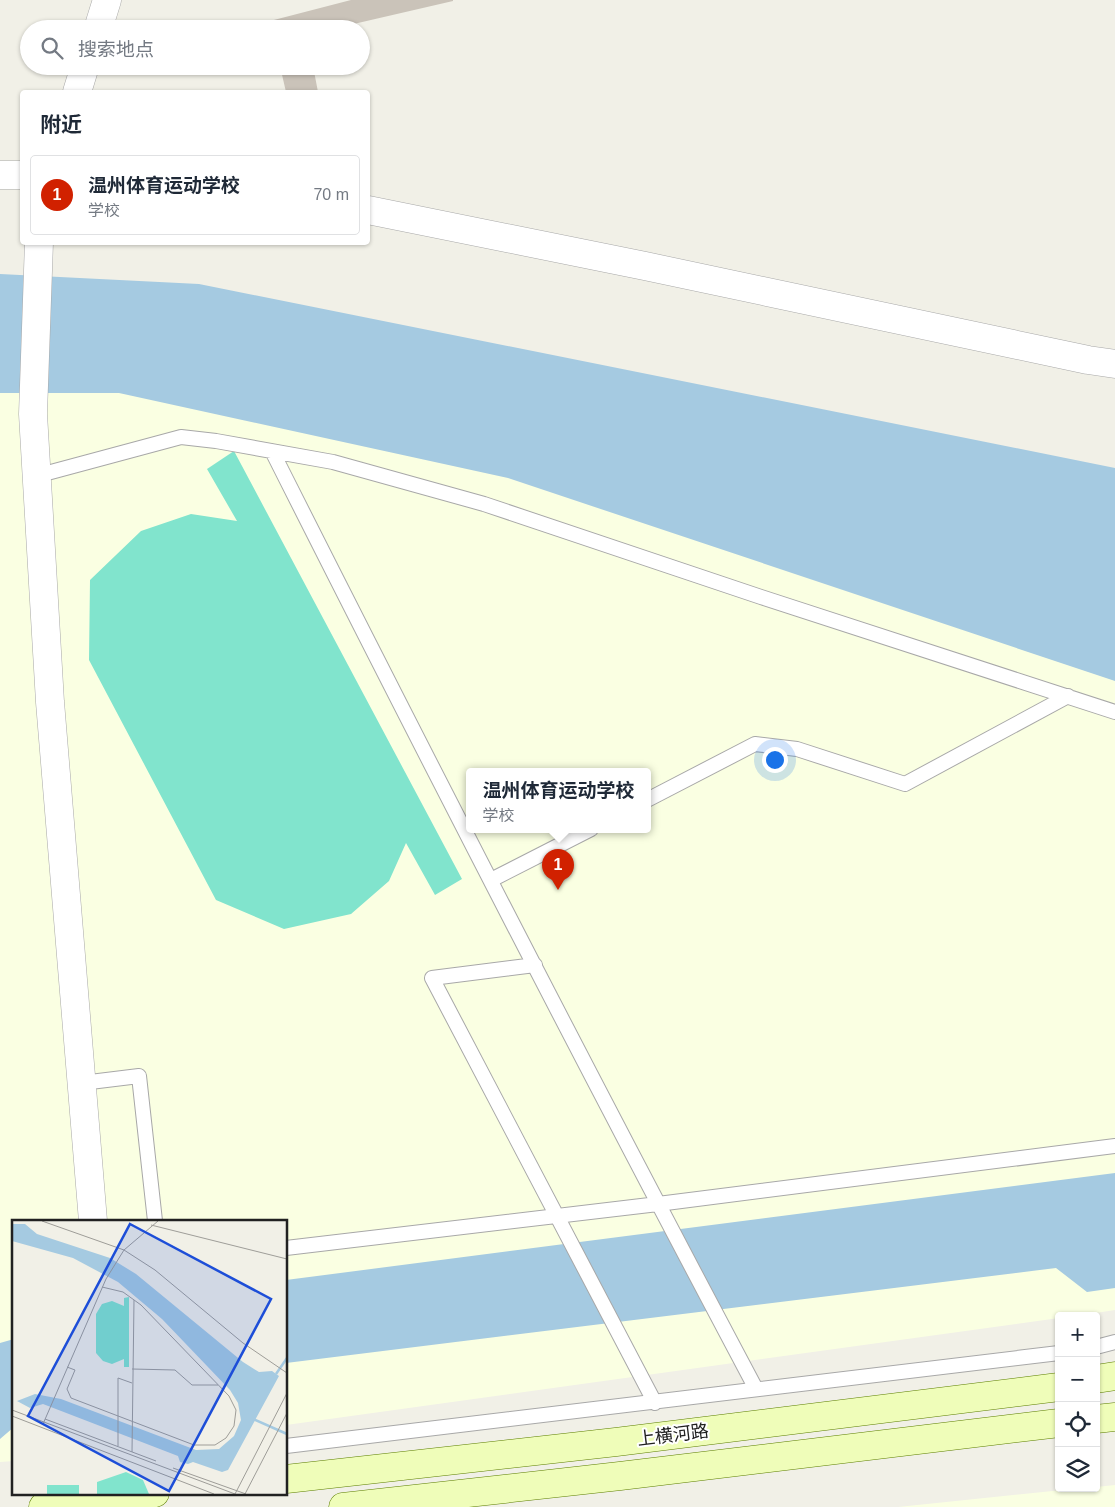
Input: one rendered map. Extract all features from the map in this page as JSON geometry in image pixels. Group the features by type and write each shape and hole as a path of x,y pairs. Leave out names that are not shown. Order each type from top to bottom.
{"main road":[{"path":"1100,1378 1115,1376"},
{"name":"上横河路","path":"288,1479 616,1442 1055,1387"},
{"path":"1100,1419 1115,1417"},
{"name":"上横河路","path":"343,1507 630,1475 1055,1423"},
{"path":"43,1507 148,1494"}],"street":[{"path":"101,20 107,0"},
{"path":"78,90 82,75"},
{"path":"0,175 20,175"},
{"path":"370,210 664,270 1088,360 1115,364"},
{"path":"39,245 33,414 36,476 50,702 93,1220"}],"lane":[{"path":"36,476 181,437 216,441 333,462 484,504 761,597 1115,712"},
{"path":"272,451 466,831"},
{"path":"651,798 756,744 796,749 905,784 1068,696"},
{"path":"467,833 658,1204 756,1389"},
{"path":"491,880 583,833"},
{"path":"535,965 432,978 655,1403"},
{"path":"82,1083 139,1076 155,1220"},
{"path":"288,1248 658,1204 1115,1146"},
{"path":"1100,1346 1115,1342"},
{"path":"288,1446 1055,1353"}],"shaded area":[{"path":"0,374 537,409 1115,560 1115,1310 1100,1312 1055,1312 1055,1319 288,1425 288,1220 12,1220 12,1461 0,1462"},
{"path":"1115,1485 1115,1507 898,1507 1055,1491 1100,1492 1100,1487"}],"green space":[{"path":"234,451 462,879 435,895 406,843 389,881 351,914 284,929 216,900 89,660 90,580 141,531 191,514 237,521 207,469"}],"water":[{"path":"0,274 199,284 1115,468 1115,681 508,478 119,393 0,393"},
{"path":"1115,1173 1115,1288 1087,1292 1056,1268 288,1363 288,1280"},
{"path":"12,1340 12,1429 0,1439 0,1343"}],"building":[{"path":"351,0 453,0 370,20 274,20"},
{"path":"282,75 315,75 318,90 286,90"}],"place":[{"name":"温州体育运动学校","path":"558,890"}]}
